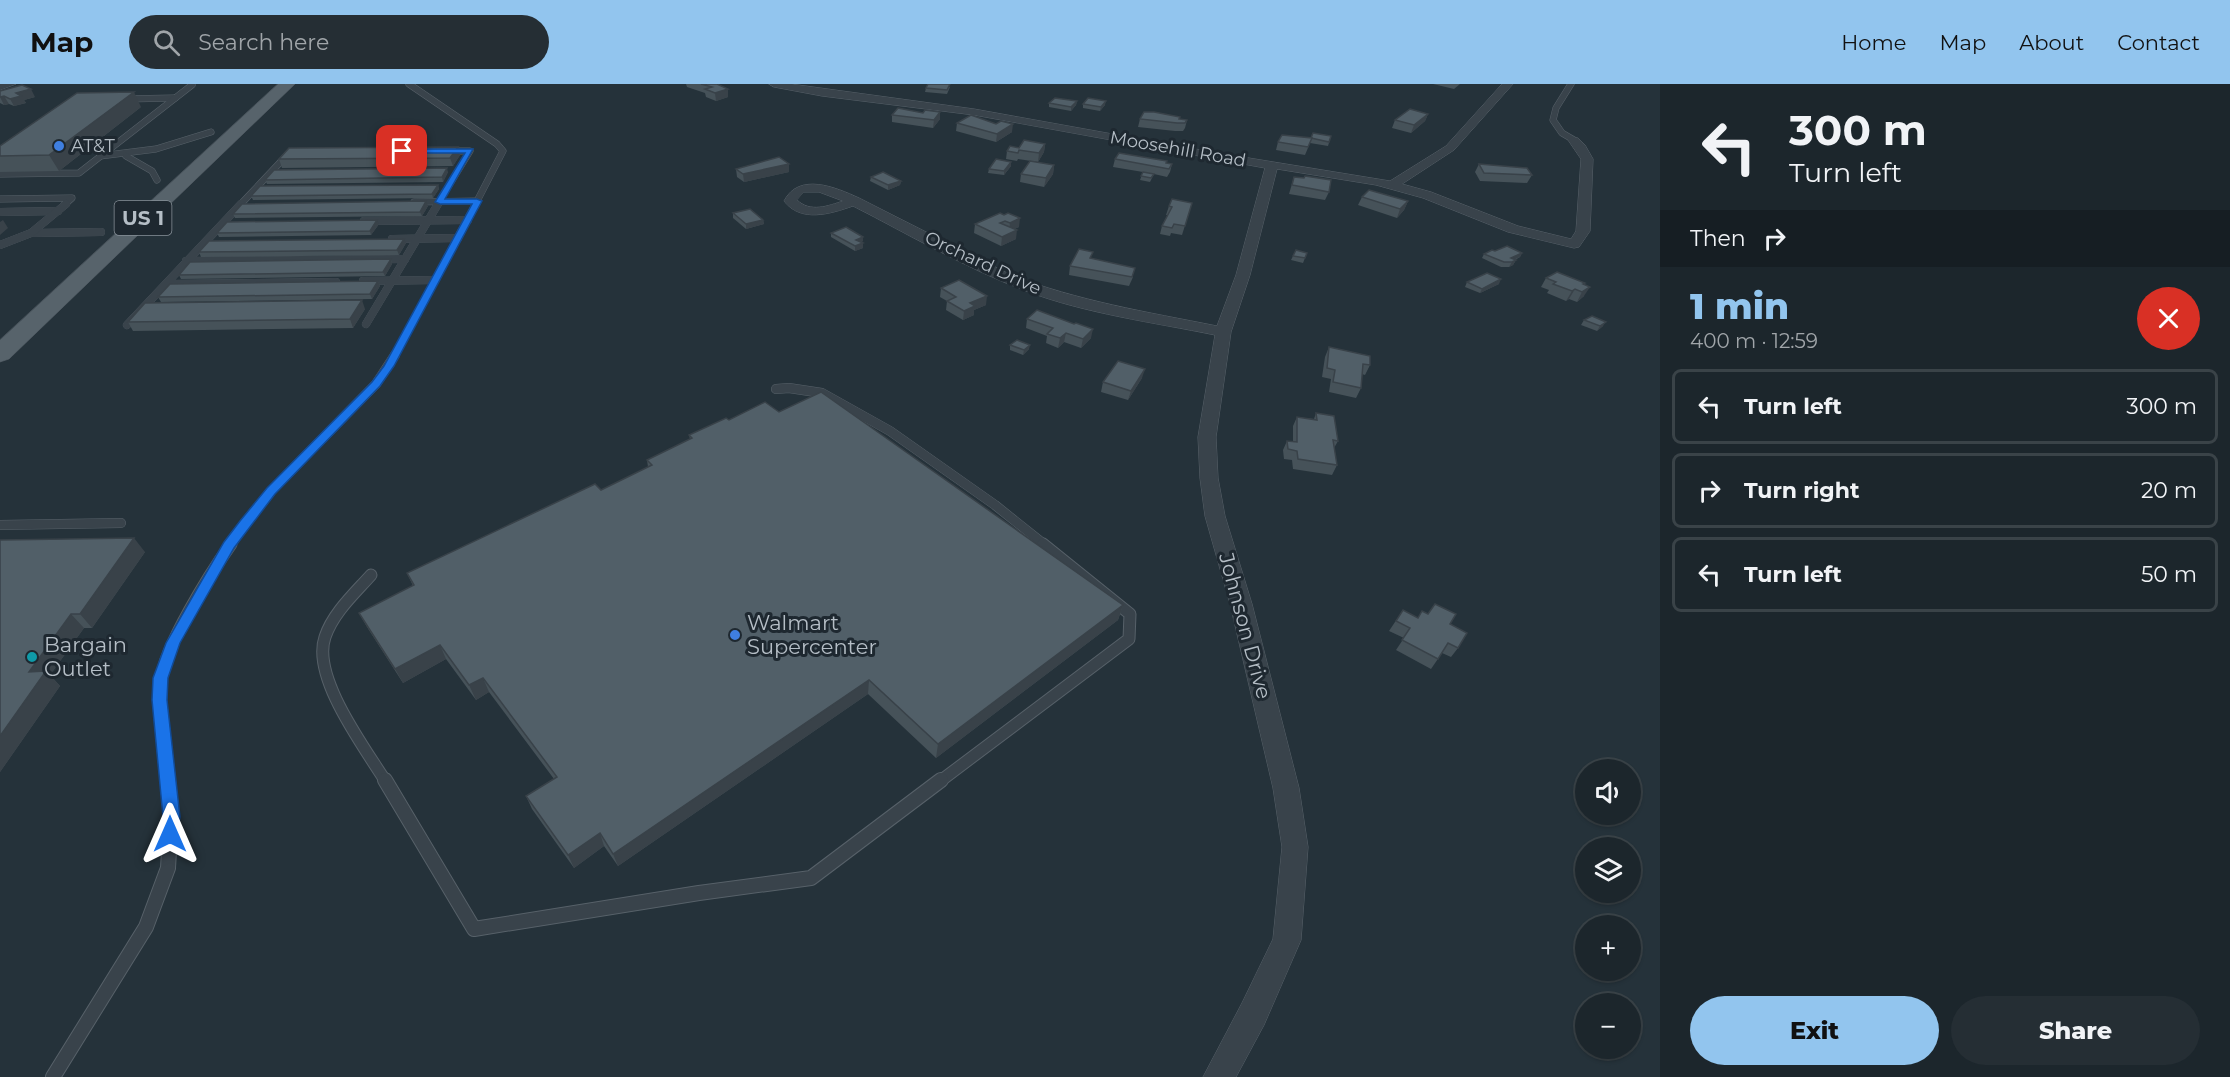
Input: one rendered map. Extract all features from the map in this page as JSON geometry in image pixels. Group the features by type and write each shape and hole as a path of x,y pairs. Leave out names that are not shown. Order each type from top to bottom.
{"main road":[{"name":"US 1","path":"76,254 265,84"},
{"name":"US 1","path":"0,354 287,84"}],"street":[{"path":"0,87 11,84"},
{"name":"Moosehill Road","path":"774,84 996,116 1392,185 1427,195 1514,229 1574,244 1583,231 1587,159 1581,147 1574,140"},
{"path":"1392,185 1450,148 1508,84"},
{"name":"Johnson Drive","path":"1219,1077 1253,1014 1287,940 1295,847 1286,788 1241,604 1215,516 1209,478 1207,437 1223,332 1243,275 1272,165"},
{"name":"Orchard Drive","path":"854,201 1026,286 1073,301 1223,332"}],"lane":[{"path":"53,1077 146,927 168,868 171,817 160,700 161,678 173,643 229,545 245,524 271,491 383,375 502,155 501,148 409,84"},
{"path":"1571,84 1555,109 1552,119 1555,128 1574,140"},
{"path":"0,174 79,173 192,85"},
{"path":"116,99 175,98"},
{"path":"100,156 126,156 211,132"},
{"path":"366,324 470,151 436,151"},
{"path":"127,325 270,171 288,153 299,152"},
{"path":"126,156 152,171 157,180"},
{"path":"447,169 459,169"},
{"path":"270,171 282,171"},
{"path":"438,186 449,185"},
{"path":"255,188 267,187"},
{"path":"0,199 72,198 25,239 0,245"},
{"path":"404,202 477,201"},
{"path":"240,204 252,204"},
{"path":"0,212 58,211"},
{"path":"360,221 468,220"},
{"path":"223,222 234,222"},
{"path":"34,233 101,231"},
{"path":"388,239 458,238"},
{"path":"205,242 217,241"},
{"path":"186,261 405,259"},
{"path":"356,281 435,280"},
{"path":"166,284 344,282"},
{"path":"366,304 378,304"},
{"path":"144,307 155,307"},
{"path":"371,575 330,625 322,649 327,672 340,706 474,929 699,893 811,878 1129,639 1130,614 995,506 890,431 822,393 789,388 776,389"},
{"path":"0,525 121,523"}],"building":[{"path":"701,84 717,84 728,89 715,93 705,89 712,87"},
{"path":"928,84 950,84 947,90 926,88"},
{"path":"22,85 31,89 16,93 21,96 10,99 0,97 0,91"},
{"path":"134,92 49,155 0,156 0,146 77,93"},
{"path":"1055,98 1077,101 1071,107 1049,103"},
{"path":"1088,98 1106,101 1101,107 1083,104"},
{"path":"898,108 923,113 925,110 940,112 934,120 892,115"},
{"path":"1410,109 1428,114 1414,125 1395,120"},
{"path":"1144,112 1154,112 1187,120 1185,123 1177,123 1140,119"},
{"path":"971,115 996,124 1001,121 1013,124 997,134 957,123"},
{"path":"1313,133 1331,136 1329,142 1311,138"},
{"path":"1282,135 1312,138 1308,147 1278,142"},
{"path":"1024,140 1045,144 1039,153 1007,151 1010,146 1019,148"},
{"path":"458,147 450,158 279,159 289,148"},
{"path":"1119,153 1167,161 1166,163 1172,164 1169,169 1115,159"},
{"path":"779,157 789,164 743,174 736,169"},
{"path":"996,159 1011,162 1004,171 989,169"},
{"path":"1030,161 1054,165 1046,178 1021,174"},
{"path":"1479,164 1527,168 1532,175 1484,173"},
{"path":"447,168 442,177 265,180 274,170"},
{"path":"883,172 901,181 888,185 871,177"},
{"path":"1143,172 1154,174 1151,178 1141,176"},
{"path":"1305,176 1331,180 1329,192 1292,185 1294,177 1304,178"},
{"path":"438,185 432,194 251,196 260,186"},
{"path":"1369,190 1408,201 1400,209 1362,197"},
{"path":"1172,199 1192,203 1185,226 1174,224 1172,228 1162,226 1172,207 1169,206"},
{"path":"426,201 420,212 233,214 242,204"},
{"path":"750,209 763,220 746,224 733,213"},
{"path":"1000,213 1004,215 1008,213 1020,218 1010,223 1005,221 1000,223 1017,230 1002,237 975,224"},
{"path":"377,220 370,231 217,233 227,222"},
{"path":"846,227 863,237 856,240 863,243 855,246 831,233"},
{"path":"404,239 397,250 199,252 209,241"},
{"path":"1507,246 1522,253 1511,258 1516,260 1512,262 1504,262 1484,254 1492,250"},
{"path":"1079,249 1093,252 1090,258 1135,268 1132,277 1070,266"},
{"path":"1296,250 1307,253 1305,258 1293,256"},
{"path":"391,259 383,272 179,275 190,262"},
{"path":"1557,272 1590,287 1582,292 1553,284 1556,282 1546,278"},
{"path":"1487,273 1501,279 1482,289 1467,282"},
{"path":"959,280 987,296 970,303 975,306 964,311 947,301 956,297 941,288"},
{"path":"378,281 370,294 158,297 170,284"},
{"path":"362,300 350,319 128,322 145,303"},
{"path":"1037,310 1093,329 1083,339 1066,333 1060,338 1047,334 1053,328 1027,319"},
{"path":"1592,316 1606,322 1600,326 1584,320"},
{"path":"1017,340 1030,345 1024,350 1010,345"},
{"path":"1329,347 1370,356 1370,365 1363,364 1361,388 1333,382 1335,370 1327,368"},
{"path":"1118,361 1145,369 1131,391 1103,382"},
{"name":"Walmart Supercenter","path":"821,392 1123,605 938,744 869,680 613,854 600,833 568,855 526,796 557,777 483,678 469,685 440,645 395,669 359,613 414,585 407,573 595,484 601,490 652,465 647,460 692,438 689,435 726,418 729,420 765,402 779,412"},
{"path":"1316,413 1334,416 1338,441 1333,440 1337,465 1298,459 1297,451 1288,449 1287,441 1297,442 1297,417 1317,420"},
{"name":"Bargain Outlet","path":"134,538 80,614 71,614 29,672 46,671 0,736 0,540"},
{"path":"1435,604 1456,614 1450,624 1467,633 1458,648 1448,643 1438,659 1402,640 1410,628 1396,621 1403,610 1418,618 1422,611 1428,614"}],"place":[{"name":"AT&T","path":"59,146"},
{"name":"Walmart Supercenter","path":"735,635"},
{"name":"Bargain Outlet","path":"32,657"}],"route":[{"path":"170,834 171,817 160,700 161,678 173,643 229,545 245,524 271,491 376,384 389,366 477,201 440,202 470,151 402,151"}]}
